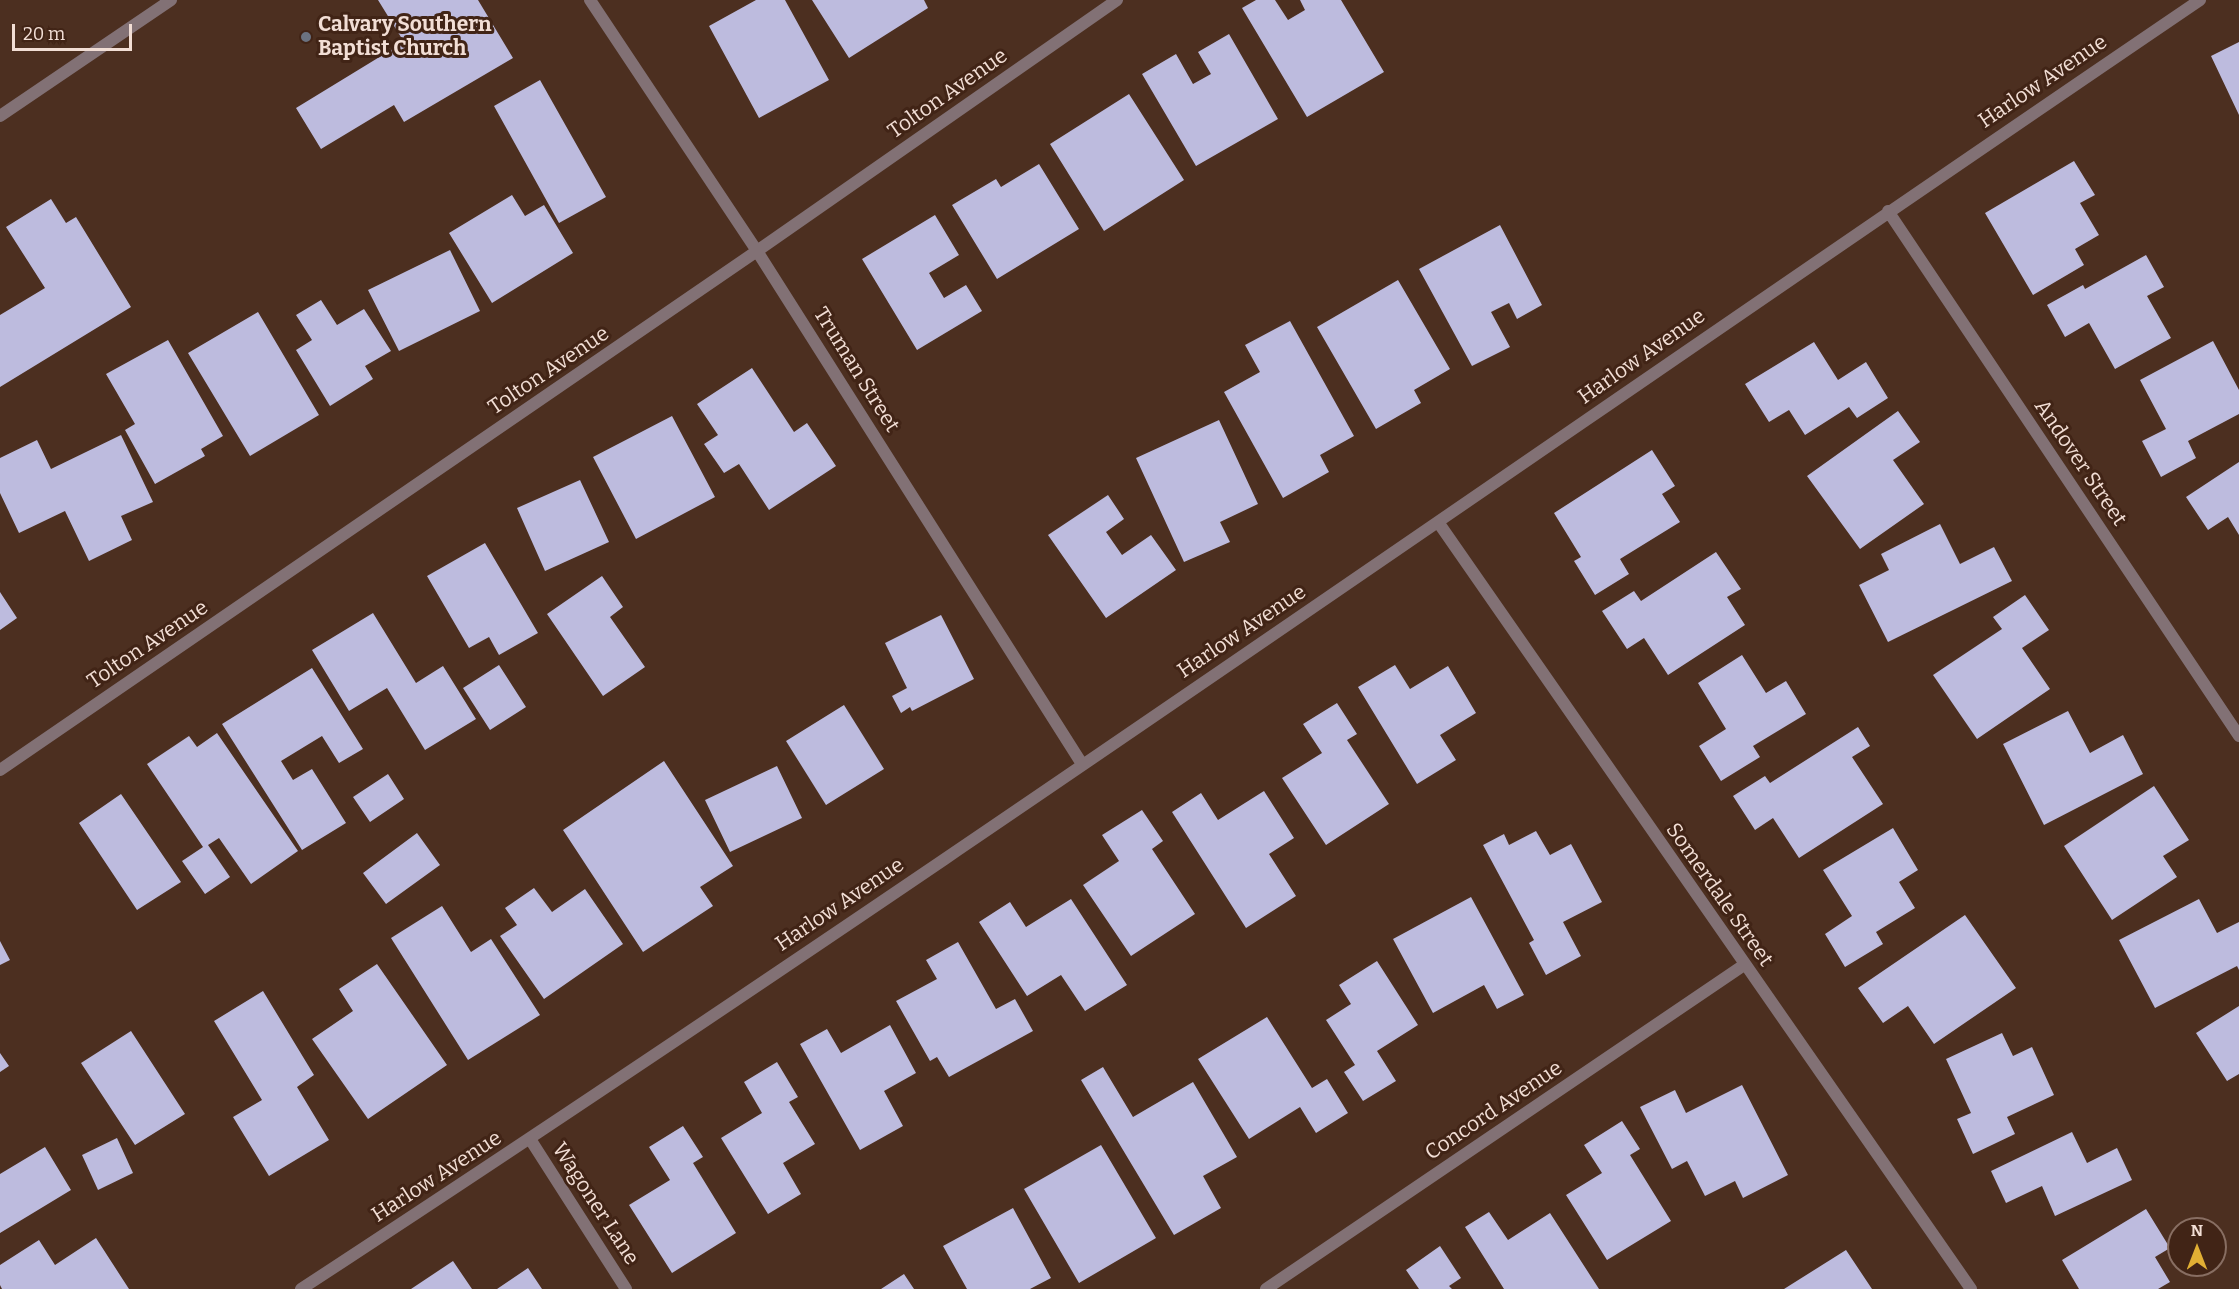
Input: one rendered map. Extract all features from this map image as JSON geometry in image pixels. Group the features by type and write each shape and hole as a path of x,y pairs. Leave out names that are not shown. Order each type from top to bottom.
{"street":[{"path":"0,116 171,0"},
{"name":"Truman Street","path":"590,0 758,251 1082,765"},
{"name":"Tolton Avenue","path":"0,770 758,251 1117,0"},
{"name":"Harlow Avenue","path":"301,1289 530,1139 1082,765 1888,211 2200,0"},
{"name":"Andover Street","path":"1888,211 2239,736"},
{"name":"Somerdale Street","path":"1438,522 1971,1289"},
{"name":"Concord Avenue","path":"1266,1289 1744,965"},
{"name":"Wagoner Lane","path":"530,1139 626,1289"}],"building":[{"path":"378,0 478,0 513,58 404,122 394,105 321,149 296,108 404,42"},
{"path":"756,0 785,0 829,80 759,118 709,26"},
{"path":"812,0 924,0 928,8 849,58"},
{"path":"1256,0 1275,0 1288,20 1305,10 1300,0 1341,0 1384,72 1307,117 1242,8"},
{"path":"1229,34 1278,119 1196,166 1142,74 1176,54 1193,84 1211,74 1198,52"},
{"path":"2239,42 2239,115 2211,56"},
{"path":"540,80 606,197 559,223 494,106"},
{"path":"1129,94 1184,180 1104,231 1050,144"},
{"path":"2074,161 2095,195 2080,203 2099,235 2075,249 2084,265 2033,295 1985,213"},
{"path":"1039,164 1079,229 997,279 952,205 996,179 1001,187"},
{"path":"512,195 525,216 544,205 573,253 492,303 449,233"},
{"path":"51,199 66,223 76,217 131,307 0,387 0,315 45,288 6,227"},
{"path":"935,215 959,255 929,273 944,298 966,285 982,311 917,350 862,259"},
{"path":"1500,225 1542,305 1517,319 1509,303 1491,312 1510,347 1472,366 1419,269"},
{"path":"450,250 480,311 399,351 368,290"},
{"path":"2146,255 2164,287 2147,296 2171,338 2115,369 2089,323 2065,337 2047,305 2083,285 2085,289"},
{"path":"1398,280 1450,369 1414,390 1421,403 1376,429 1317,327"},
{"path":"321,300 337,325 364,309 391,351 365,366 373,379 330,406 296,350 312,340 296,315"},
{"path":"258,312 319,415 250,456 188,353"},
{"path":"1290,321 1354,436 1320,455 1329,472 1283,498 1224,392 1260,372 1245,345"},
{"path":"168,340 223,436 201,449 205,456 155,484 125,430 135,424 106,374"},
{"path":"2213,341 2239,390 2239,414 2188,441 2196,458 2161,477 2142,441 2166,429 2140,380"},
{"path":"1814,342 1838,380 1866,362 1888,398 1857,418 1849,407 1805,435 1789,410 1769,422 1745,384"},
{"path":"752,368 794,432 807,423 836,466 769,510 739,464 724,473 704,444 718,435 697,404"},
{"path":"1898,411 1920,442 1893,460 1924,504 1860,549 1807,476"},
{"path":"672,416 715,497 636,539 593,457"},
{"path":"1219,420 1258,504 1220,522 1230,542 1184,562 1136,458"},
{"path":"121,435 153,502 121,516 132,540 89,561 65,511 19,533 0,493 0,458 37,440 51,469"},
{"path":"1652,450 1675,486 1662,494 1680,522 1620,559 1629,574 1595,595 1574,561 1581,557 1554,513"},
{"path":"2239,462 2239,535 2228,517 2208,530 2186,497"},
{"path":"580,480 609,542 545,571 517,508"},
{"path":"1108,495 1124,519 1106,532 1122,555 1151,535 1176,570 1106,618 1048,535"},
{"path":"1940,524 1960,564 1994,547 2012,581 1888,642 1859,585 1889,570 1881,554"},
{"path":"485,543 538,633 499,655 489,637 469,648 427,576"},
{"path":"1716,552 1741,589 1727,597 1745,625 1668,675 1644,638 1627,649 1602,611 1634,591 1641,601"},
{"path":"602,576 623,607 610,617 645,667 603,696 547,614"},
{"path":"0,592 17,618 0,630"},
{"path":"2025,595 2049,630 2022,648 2050,689 1977,739 1933,675 2002,629 1993,617"},
{"path":"373,613 416,683 443,666 476,719 425,750 387,688 349,711 312,650"},
{"path":"941,615 974,679 912,711 910,707 901,713 892,696 907,688 885,643"},
{"path":"1742,655 1766,693 1786,681 1806,714 1753,746 1760,757 1721,781 1699,746 1726,729 1698,683"},
{"path":"499,665 526,707 490,730 463,688"},
{"path":"1395,665 1410,689 1448,666 1476,713 1440,735 1456,760 1417,784 1358,687"},
{"path":"312,668 363,749 339,763 322,736 281,761 293,780 312,769 346,823 302,850 222,724"},
{"path":"1337,703 1357,734 1347,740 1389,804 1326,845 1282,778 1322,753 1303,724"},
{"path":"844,705 884,769 826,805 786,741"},
{"path":"2068,711 2090,753 2123,735 2143,774 2044,825 2003,744"},
{"path":"1858,727 1870,746 1852,757 1883,804 1799,858 1773,818 1755,830 1733,796 1765,776 1770,783"},
{"path":"217,733 298,851 251,884 219,838 208,845 230,877 205,894 182,861 203,847 147,764 189,736 197,747"},
{"path":"664,761 733,866 700,887 713,906 643,952 563,830"},
{"path":"777,766 802,818 730,852 705,800"},
{"path":"388,774 404,799 370,822 353,797"},
{"path":"2154,786 2189,840 2163,856 2177,877 2112,920 2064,846"},
{"path":"1264,791 1294,838 1269,854 1296,896 1246,928 1172,812 1201,793 1218,820"},
{"path":"121,794 181,882 137,910 79,823"},
{"path":"1142,810 1163,841 1152,849 1195,914 1131,956 1083,885 1119,861 1102,835"},
{"path":"1893,828 1918,870 1899,882 1915,908 1876,932 1883,944 1845,967 1825,934 1852,916 1823,870"},
{"path":"1536,831 1550,855 1571,844 1602,902 1563,922 1581,956 1546,975 1529,943 1534,940 1483,845 1504,834 1509,845"},
{"path":"417,833 440,865 386,904 363,873"},
{"path":"534,888 552,912 585,889 623,944 544,999 500,936 517,925 505,908"},
{"path":"1471,897 1524,995 1497,1009 1484,985 1433,1013 1393,939"},
{"path":"1071,899 1127,985 1085,1011 1061,975 1027,996 979,922 1010,902 1026,927"},
{"path":"2199,899 2217,933 2239,922 2239,970 2237,966 2155,1008 2119,940"},
{"path":"442,906 471,952 491,939 540,1015 468,1060 391,938"},
{"path":"1965,915 2016,988 1934,1044 1908,1006 1883,1023 1858,988"},
{"path":"0,941 10,960 0,965"},
{"path":"958,942 996,1009 1015,999 1033,1031 949,1077 937,1057 930,1061 896,1001 937,979 926,960"},
{"path":"1377,961 1418,1025 1377,1051 1396,1081 1363,1101 1344,1072 1355,1065 1326,1020 1351,1004 1339,985"},
{"path":"377,964 447,1065 368,1119 312,1039 353,1011 339,989"},
{"path":"263,991 314,1075 297,1087 329,1140 269,1176 233,1117 262,1100 214,1021"},
{"path":"2239,1006 2239,1074 2227,1081 2196,1033"},
{"path":"1267,1017 1312,1088 1327,1079 1348,1113 1316,1133 1300,1107 1249,1139 1198,1059"},
{"path":"890,1025 916,1073 884,1091 903,1126 860,1150 800,1044 827,1029 841,1053"},
{"path":"131,1031 185,1114 135,1145 81,1063"},
{"path":"2002,1033 2013,1056 2032,1047 2054,1095 2007,1117 2015,1134 1973,1154 1957,1119 1971,1113 1946,1059"},
{"path":"0,1053 9,1066 0,1072"},
{"path":"777,1062 798,1097 789,1102 815,1144 783,1163 801,1194 768,1214 721,1138 762,1113 744,1082"},
{"path":"1103,1067 1133,1117 1193,1082 1237,1157 1203,1176 1221,1208 1174,1235 1081,1080"},
{"path":"1742,1085 1788,1175 1743,1198 1735,1181 1705,1196 1687,1161 1672,1169 1640,1107 1675,1090 1686,1113"},
{"path":"1622,1121 1640,1149 1630,1155 1671,1221 1607,1260 1566,1195 1602,1173 1584,1145"},
{"path":"683,1126 703,1157 693,1163 736,1233 672,1273 629,1205 670,1180 649,1147"},
{"path":"2072,1132 2087,1163 2117,1148 2132,1180 2055,1216 2042,1186 2006,1203 1991,1171"},
{"path":"117,1138 133,1173 98,1190 82,1155"},
{"path":"1101,1145 1156,1238 1079,1283 1024,1189"},
{"path":"45,1147 71,1190 0,1233 0,1174"},
{"path":"1013,1208 1051,1278 1030,1289 967,1289 943,1246"},
{"path":"2146,1209 2167,1243 2167,1250 2155,1257 2170,1282 2158,1289 2079,1289 2062,1260"},
{"path":"1489,1212 1508,1240 1550,1213 1599,1289 1504,1289 1465,1227"},
{"path":"96,1238 129,1289 2,1289 0,1265 39,1240 55,1265"},
{"path":"1440,1246 1461,1278 1449,1286 1452,1289 1419,1289 1406,1270"},
{"path":"1846,1250 1872,1289 1784,1289"},
{"path":"453,1261 472,1289 411,1289"},
{"path":"528,1268 542,1289 497,1289"},
{"path":"904,1274 914,1289 881,1289"}],"place":[{"name":"Calvary Southern Baptist Church","path":"306,37"}]}
